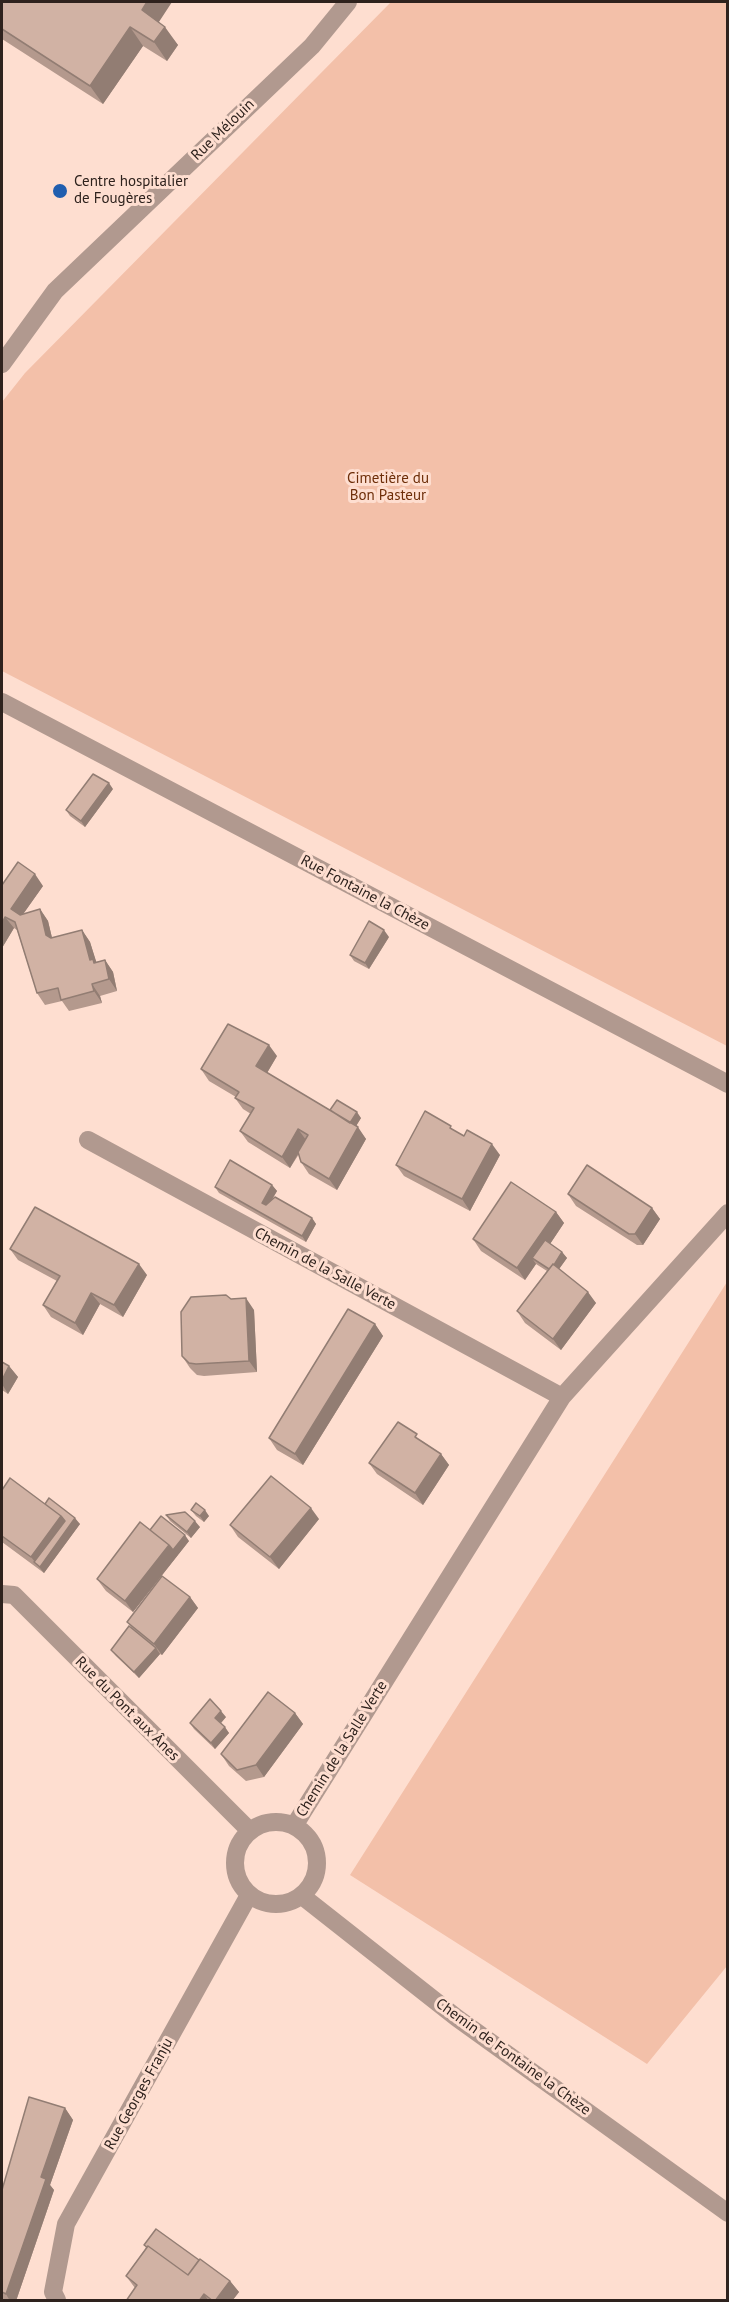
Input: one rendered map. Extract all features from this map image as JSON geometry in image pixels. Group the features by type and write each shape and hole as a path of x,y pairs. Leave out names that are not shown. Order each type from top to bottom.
{"street":[{"name":"Rue Mélouin","path":"2,364 55,291 312,46 348,2"},
{"name":"Rue Fontaine la Chèze","path":"2,702 728,1084"},
{"name":"Chemin de la Salle Verte","path":"88,1140 562,1397"},
{"name":"Chemin de la Salle Verte","path":"294,1826 562,1397 728,1213"},
{"name":"Rue du Pont aux Ânes","path":"2,1594 14,1595 250,1831"},
{"path":"271,1822 294,1826 306,1834 317,1859 316,1872 311,1885 302,1896 289,1902 275,1905 261,1902 249,1895 241,1886 234,1863 238,1845 250,1831 271,1822"},
{"name":"Rue Georges Franju","path":"57,2301 53,2292 66,2224 249,1895"},
{"name":"Chemin de Fontaine la Chèze","path":"302,1896 458,2018 728,2213"}],"green space":[{"name":"Cimetière du Bon Pasteur","path":"391,2 727,2 727,1046 2,671 2,402 25,373"},
{"path":"727,1282 727,1966 647,2064 350,1875"}],"building":[{"path":"2,2 147,2 142,10 165,27 154,42 130,27 90,86 2,29"},
{"path":"93,774 109,783 81,821 66,810"},
{"path":"18,862 35,874 11,909 20,915 40,909 46,935 51,938 82,930 90,960 93,959 94,963 105,960 109,979 92,984 94,991 61,1000 58,988 37,993 15,922 5,917 2,923 2,885"},
{"path":"369,921 384,930 365,963 350,955"},
{"path":"228,1024 269,1045 256,1066 358,1127 329,1179 301,1162 298,1152 308,1135 298,1129 282,1157 240,1131 254,1108 235,1098 239,1092 201,1069"},
{"path":"337,1100 357,1112 350,1123 330,1110"},
{"path":"425,1111 464,1136 467,1130 492,1144 462,1199 396,1165"},
{"path":"230,1160 272,1185 262,1203 266,1205 275,1197 312,1218 302,1236 215,1187"},
{"path":"587,1165 652,1208 635,1234 629,1234 568,1194"},
{"path":"511,1182 556,1212 517,1268 473,1239"},
{"path":"35,1207 139,1264 114,1305 91,1293 75,1323 43,1305 60,1276 10,1249"},
{"path":"545,1240 562,1252 549,1269 532,1258"},
{"path":"553,1264 588,1292 553,1339 517,1311"},
{"path":"226,1295 231,1299 246,1298 249,1361 189,1363 182,1356 181,1312 191,1297"},
{"path":"348,1309 375,1324 295,1454 269,1438"},
{"path":"2,1362 9,1366 2,1380"},
{"path":"398,1422 417,1434 415,1437 441,1454 415,1493 369,1463"},
{"path":"271,1476 311,1508 270,1557 230,1525"},
{"path":"10,1478 61,1516 31,1557 2,1536 2,1490"},
{"path":"49,1498 75,1518 40,1567 34,1562 65,1521 45,1504"},
{"path":"196,1503 205,1510 200,1516 191,1510"},
{"path":"185,1512 195,1521 187,1532 166,1515"},
{"path":"161,1516 185,1535 173,1550 150,1530"},
{"path":"140,1522 169,1545 125,1601 97,1579"},
{"path":"162,1576 190,1597 154,1644 127,1622"},
{"path":"129,1626 156,1648 134,1672 111,1650"},
{"path":"268,1692 295,1713 256,1765 237,1770 221,1754"},
{"path":"210,1699 221,1711 215,1718 225,1727 211,1743 190,1723"},
{"path":"29,2097 65,2108 41,2177 46,2179 6,2294 2,2292 2,2190"},
{"path":"156,2229 199,2260 188,2275 144,2245"},
{"path":"148,2246 188,2275 200,2259 230,2281 215,2301 204,2294 199,2301 126,2301 137,2285 126,2276"}],"place":[{"name":"Centre hospitalier de Fougères","path":"60,191"}]}
